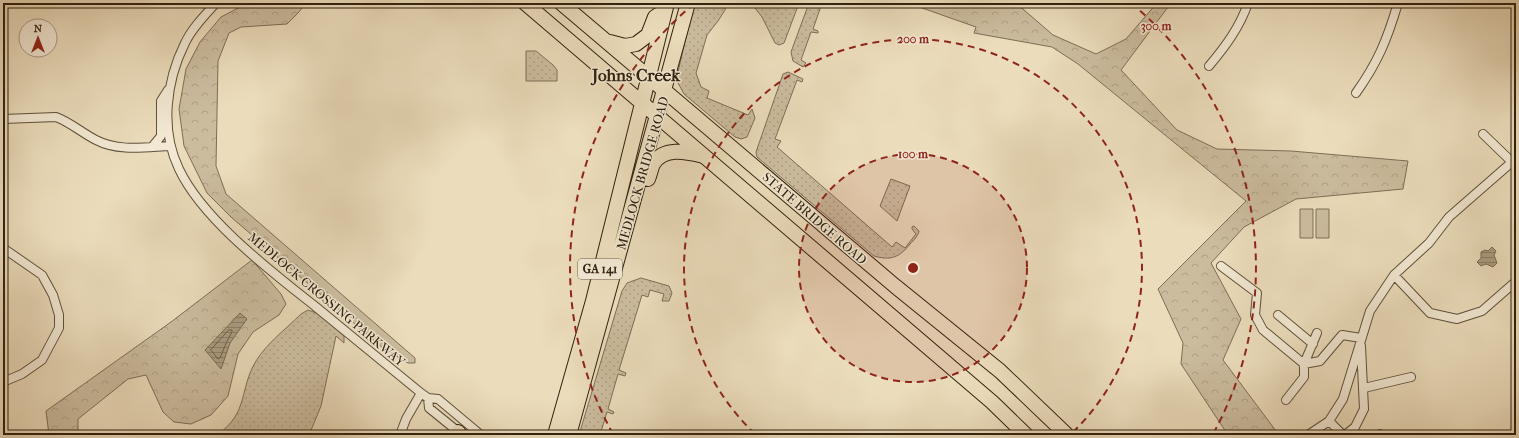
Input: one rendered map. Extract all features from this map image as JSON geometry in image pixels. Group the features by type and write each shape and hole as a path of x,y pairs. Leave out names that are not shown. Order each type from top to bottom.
{"highway":[{"name":"STATE BRIDGE ROAD","path":"525,3 992,402 1026,435"},
{"name":"STATE BRIDGE ROAD","path":"561,3 888,280 1000,371 1067,435"},
{"name":"MEDLOCK BRIDGE ROAD","path":"570,435 688,3"},
{"name":"MEDLOCK BRIDGE ROAD","path":"555,435 592,301 642,103 650,77 666,7"},
{"path":"607,42 625,46 636,44 648,35 655,17 666,7"},
{"path":"633,204 644,192 653,164 662,155 680,151 705,156"}],"street":[{"name":"MEDLOCK CROSSING PARKWAY","path":"216,3 201,19 185,42 175,67 167,108 171,146 178,168 190,188 218,221 265,266 425,395 438,399 481,435"},
{"path":"1209,66 1224,48 1236,30 1248,3"},
{"path":"1356,93 1382,52 1398,3"},
{"name":"MEDLOCK CROSSING PARKWAY","path":"152,147 161,136 161,101 171,86"},
{"path":"3,119 56,117 96,140 108,145 130,148 171,146"},
{"path":"1308,435 1328,421 1343,399 1370,311 1394,275 1429,243 1449,217 1514,164 1483,134"},
{"path":"3,248 42,276 53,295 59,315 59,328 42,360 22,374 3,382"},
{"path":"1221,266 1257,293 1255,315 1262,330 1304,364 1320,361 1342,335 1361,338"},
{"path":"1394,275 1430,313 1457,319 1482,311 1515,283"},
{"path":"1278,315 1313,344"},
{"path":"1286,400 1304,377 1304,364 1317,333"},
{"path":"1328,421 1344,435 1355,427 1364,409 1361,338"},
{"path":"1364,388 1411,378"},
{"name":"MEDLOCK CROSSING PARKWAY","path":"425,395 430,408 460,434"},
{"path":"400,435 406,419 425,395"}],"green space":[{"path":"248,3 306,3 287,24 241,27 229,33 218,61 216,166 226,194 415,358 415,363 408,363 384,349 231,217 207,193 184,146 179,109 186,69 200,42 221,17"},
{"path":"694,3 726,3 725,10 707,35 696,73 701,87 709,91 707,98 748,115 752,109 755,118 747,137 741,139 735,137 684,94 678,83 677,76"},
{"path":"751,3 799,3 784,43 779,45 775,43 762,17"},
{"path":"809,3 822,3 813,29 818,31 818,33 811,32 801,60 806,63 803,67 793,61 791,52"},
{"path":"908,3 1016,3 1053,35 1096,54 1126,39 1157,3 1171,3 1121,70 1177,130 1217,149 1291,151 1408,161 1403,189 1296,199 1244,227 1211,263 1241,319 1223,360 1279,435 1228,435 1181,364 1183,343 1158,289 1246,201 1078,64 1052,47 974,33 976,27"},
{"path":"526,51 536,51 553,65 557,70 557,81 526,81"},
{"path":"788,72 803,79 802,82 797,80 775,139 781,141 777,147 892,247 896,242 905,248 916,234 912,229 914,226 919,231 918,235 899,255 890,258 874,256 757,157 756,152 783,74"},
{"path":"891,179 910,186 897,221 880,206"},
{"path":"1300,209 1313,209 1313,238 1300,238"},
{"path":"1316,209 1329,209 1329,238 1316,238"},
{"path":"252,260 281,294 286,304 279,315 253,332 238,354 228,396 211,415 191,424 174,422 163,412 146,375 128,379 78,419 78,435 49,435 46,411 171,322"},
{"path":"641,278 669,286 672,293 669,301 662,301 664,294 650,290 648,297 642,295 619,370 626,373 625,376 618,374 608,409 614,412 613,414 607,412 600,435 579,435 622,291 627,283"},
{"path":"308,310 319,314 344,336 344,343 336,336 321,406 309,435 217,435 227,427 239,409 247,381 260,354 301,314"}],"water":[{"path":"1492,247 1496,251 1494,255 1497,263 1493,267 1486,264 1481,266 1477,262 1481,258 1481,252 1485,250 1488,251"},
{"path":"240,313 247,319 230,343 221,369 205,350"}],"district":[{"name":"Johns Creek","path":"636,75"}]}
